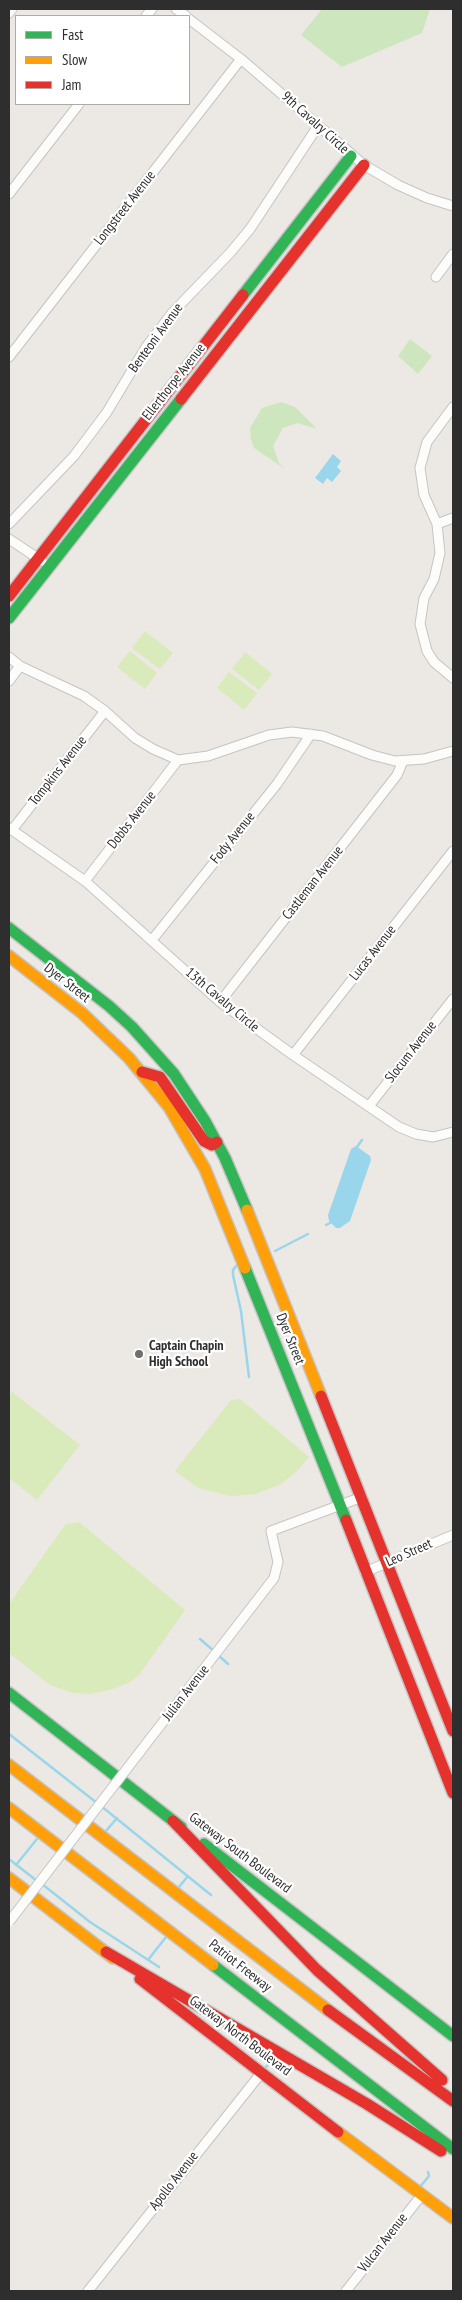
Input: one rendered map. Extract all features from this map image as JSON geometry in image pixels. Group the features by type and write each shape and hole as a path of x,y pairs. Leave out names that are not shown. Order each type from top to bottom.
{"main road":[{"name":"Ellerthorpe Avenue","path":"9,596 351,156"},
{"name":"Ellerthorpe Avenue","path":"9,618 364,165"},
{"name":"Dyer Street","path":"9,928 109,1006 132,1027 174,1074 217,1142 257,1234 453,1732"},
{"name":"Dyer Street","path":"9,956 82,1013 142,1072 169,1107 205,1169 341,1505 365,1572 453,1793"},
{"path":"142,1072 160,1077 204,1141 212,1145 217,1142"},
{"path":"302,1410 322,1401"},
{"name":"Gateway South Boulevard","path":"9,1693 173,1822 314,1927 453,2036"},
{"name":"Patriot Freeway","path":"9,1765 323,2006 453,2101"},
{"name":"Patriot Freeway","path":"9,1808 453,2150"},
{"path":"173,1822 311,1964 453,2090"},
{"name":"Gateway North Boulevard","path":"9,1878 421,2196 453,2218"},
{"path":"106,1952 206,2009 453,2158"}],"street":[{"path":"9,13 12,9"},
{"name":"9th Cavalry Circle","path":"190,19 241,59 351,156 398,186 426,198 453,206"},
{"name":"Longstreet Avenue","path":"9,357 241,59"},
{"path":"9,194 77,105"},
{"name":"Benteoni Avenue","path":"9,524 74,456 107,412 146,347 172,313 230,253 250,229 318,126"},
{"path":"436,277 453,254"},
{"path":"453,406 427,442 420,468 424,495 437,524 440,553 434,579 424,598 420,624 427,651 434,662 453,678"},
{"path":"437,524 453,518"},
{"path":"9,540 49,566"},
{"path":"9,657 20,666 84,696 135,738 152,749 178,760 208,756 269,735 292,732 323,736 372,755 403,761 424,758 453,750"},
{"path":"9,681 20,666"},
{"name":"Tompkins Avenue","path":"10,829 105,712"},
{"name":"Fody Avenue","path":"152,940 277,784 311,734"},
{"name":"Dobbs Avenue","path":"85,881 178,760"},
{"name":"Castleman Avenue","path":"220,1002 397,775 403,761"},
{"name":"13th Cavalry Circle","path":"10,829 85,881 220,1002 293,1055 399,1127 416,1134 433,1137 453,1132"},
{"name":"Lucas Avenue","path":"293,1055 453,851"},
{"name":"Slocum Avenue","path":"369,1106 453,999"},
{"name":"Julian Avenue","path":"9,1922 274,1578 278,1562 271,1531 362,1497"},
{"name":"Leo Street","path":"365,1572 411,1551 453,1535"},
{"name":"Apollo Avenue","path":"88,2291 262,2072"},
{"name":"Vulcan Avenue","path":"346,2291 421,2196"}],"green space":[{"path":"322,9 430,9 422,33 342,67 301,35"},
{"path":"410,339 432,356 418,374 398,356"},
{"path":"281,402 295,407 317,429 297,423 283,428 273,446 279,463 285,469 254,448 250,428 262,408"},
{"path":"145,631 173,653 160,669 132,648"},
{"path":"130,651 157,673 145,689 117,667"},
{"path":"245,652 272,674 259,690 232,669"},
{"path":"229,672 257,693 244,710 217,688"},
{"path":"12,1392 80,1445 37,1500 9,1478 9,1396"},
{"path":"240,1399 309,1457 297,1471 281,1484 256,1494 231,1496 198,1488 175,1471 231,1400"},
{"path":"79,1522 185,1610 139,1675 128,1683 110,1690 90,1694 73,1693 50,1685 9,1653 9,1604 65,1525"}],"water":[{"path":"333,454 341,461 337,467 341,471 332,482 327,478 323,484 315,478"},
{"path":"356,1146 370,1156 371,1160 350,1221 340,1228 336,1228 329,1221 328,1215 351,1149"}],"waterway":[{"path":"357,1147 362,1140"},
{"path":"326,1225 330,1223"},
{"path":"275,1251 308,1234"},
{"path":"237,1265 233,1270 233,1275 241,1311 249,1377"},
{"path":"200,1639 214,1651"},
{"path":"218,1655 228,1664"},
{"path":"9,1734 97,1803"},
{"path":"101,1806 211,1895"},
{"path":"106,1831 117,1818"},
{"path":"16,1865 37,1839"},
{"path":"9,1859 37,1881"},
{"path":"179,1887 188,1876"},
{"path":"42,1884 90,1922 159,1967"},
{"path":"148,1960 166,1937"},
{"path":"264,2070 274,2056"},
{"path":"419,2188 429,2176 428,2172"}],"traffic: fast":[{"path":"243,295 351,156"},
{"path":"9,618 181,399"},
{"path":"9,928 109,1006 132,1027 174,1074 205,1121 225,1158 247,1210"},
{"path":"245,1268 346,1520"},
{"path":"9,1693 181,1827"},
{"path":"204,1844 453,2036"},
{"path":"213,1965 453,2149"}],"traffic: slow":[{"path":"9,956 82,1013 129,1058 169,1107 205,1169 245,1268"},
{"path":"247,1210 321,1396"},
{"path":"9,1765 328,2010"},
{"path":"9,1808 213,1965"},
{"path":"9,1878 113,1958"},
{"path":"338,2132 453,2218"}],"traffic: jam":[{"path":"181,399 364,165"},
{"path":"9,596 243,295"},
{"path":"142,1072 160,1077 204,1141 212,1145 217,1142"},
{"path":"321,1396 453,1731"},
{"path":"346,1520 453,1793"},
{"path":"173,1821 317,1970 442,2080"},
{"path":"106,1952 367,2104 441,2151"},
{"path":"140,1979 338,2132"},
{"path":"328,2010 453,2101"}],"place":[{"name":"Captain Chapin High School","path":"139,1354"}]}
